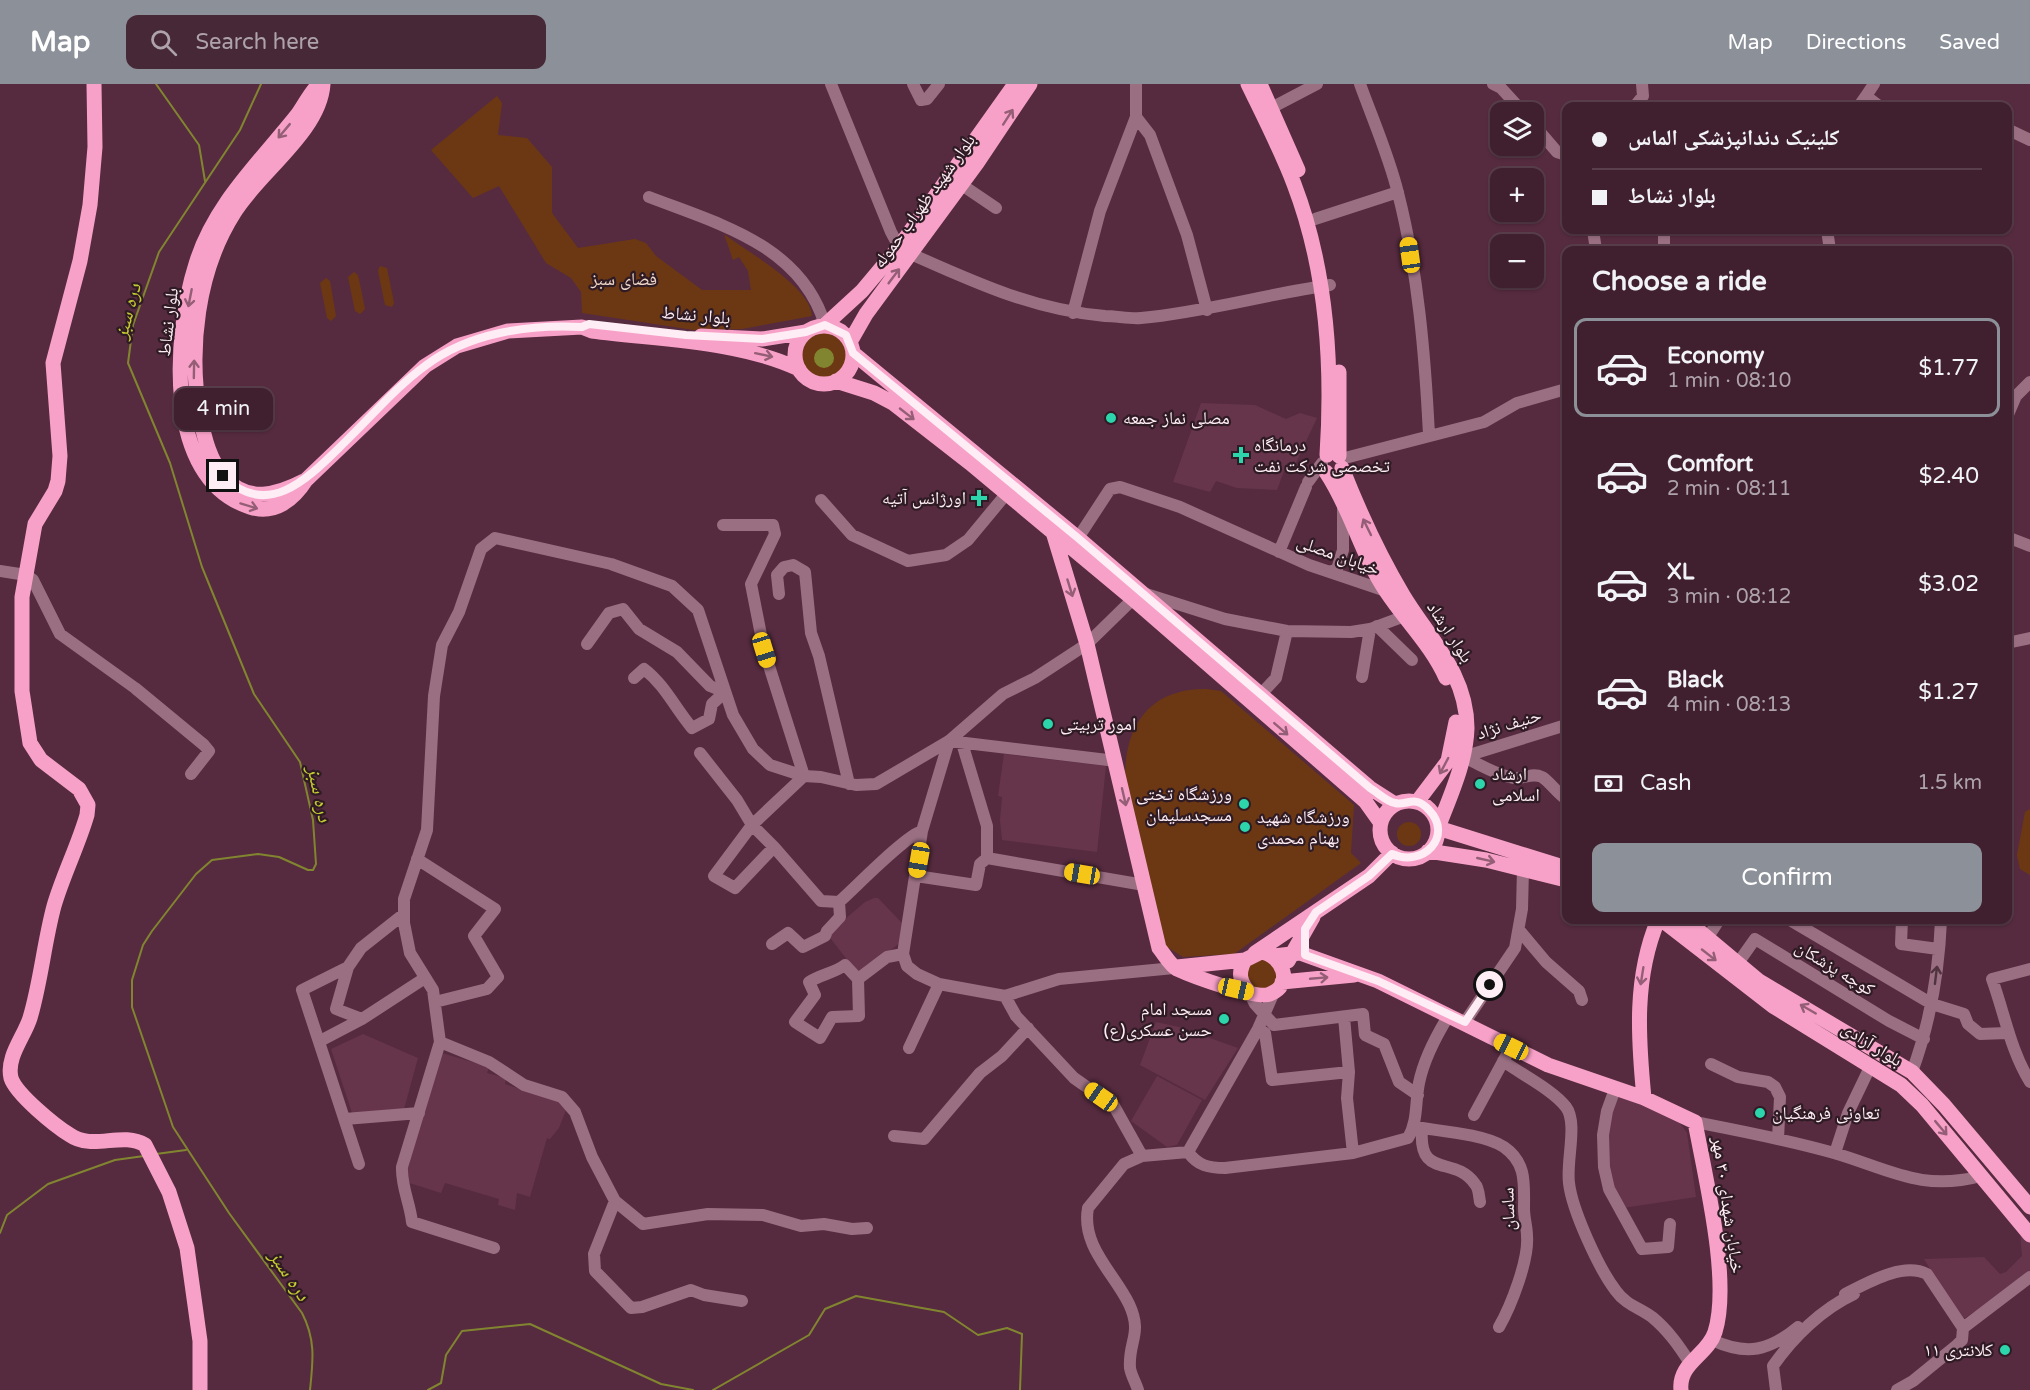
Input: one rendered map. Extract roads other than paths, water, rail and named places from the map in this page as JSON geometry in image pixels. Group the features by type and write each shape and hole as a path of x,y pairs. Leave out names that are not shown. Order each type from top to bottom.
{"main road":[{"path":"94,84 96,147 90,205 80,261 53,363 60,456 58,481 55,491 35,524 22,597 22,691 30,743 49,769 79,789 88,805 85,825 48,928 29,1018 11,1061 11,1078 20,1092 60,1128 78,1140 134,1140 145,1145 169,1191 187,1248 200,1341 200,1390"},
{"name":"بلوار نشاط","path":"320,84 246,175 218,215 196,263 184,324 180,384 185,426 198,463 218,490 237,503 258,509 282,505 296,496 306,480 425,366 457,346 508,331 582,327 589,324 686,335 762,339 806,332"},
{"name":"بلوار شهید ظهراب حموله","path":"852,347 869,309 905,250 1015,84"},
{"name":"بلوار شهید ظهراب حموله","path":"825,325 905,250 962,185 1030,84"},
{"path":"1248,84 1294,184 1326,286"},
{"path":"1260,84 1273,108 1303,182 1315,219 1326,286 1333,462"},
{"path":"852,299 854,313 862,314 869,309"},
{"path":"1380,822 1365,801 1138,596 1078,538 885,378 852,347 840,330 825,325 806,332 798,342 795,354 799,369 804,376 816,383 836,381 874,393 893,403 1053,532 1138,596 1370,788 1395,804"},
{"name":"بلوار نشاط","path":"582,327 592,331 737,350 775,358 799,369"},
{"path":"836,381 851,367 852,347"},
{"path":"874,393 872,380 885,378"},
{"name":"بلوار ارشاد","path":"1333,462 1343,503 1361,549 1394,596 1452,667 1460,687 1467,728 1463,757 1438,828"},
{"name":"بلوار ارشاد","path":"1333,462 1366,525 1394,596 1445,675 1456,710 1455,740 1448,760 1417,802"},
{"path":"1053,532 1087,644 1159,948 1174,968 1224,986 1261,996 1280,982 1298,955 1305,929 1316,912"},
{"path":"1417,802 1431,812 1438,828 1434,844 1428,851 1410,859 1392,854 1381,840 1380,822 1386,811 1395,804 1417,802"},
{"path":"1438,828 1562,867"},
{"path":"1428,851 1453,853 1562,879"},
{"path":"1249,992 1244,987 1239,973 1250,957 1369,876 1392,854"},
{"path":"1644,1098 1638,1000 1643,968 1657,924"},
{"name":"بلوار آزادی","path":"1667,924 1773,1006 1901,1085 1922,1105 2030,1234"},
{"name":"بلوار آزادی","path":"1691,924 1759,981 1912,1072 1944,1105 2030,1207"},
{"path":"1174,968 1250,957 1298,955 1378,981 1548,1065 1644,1098 1695,1122"},
{"path":"1274,956 1280,982"},
{"path":"1280,982 1356,974"},
{"path":"1901,1085 1912,1072"},
{"name":"خیابان شهدای ۳۰ مهر","path":"1695,1122 1712,1209 1720,1286 1712,1340"},
{"path":"1681,1390 1680,1382 1690,1363 1712,1340"}],"street":[{"path":"831,84 891,232 905,250 994,291 1032,304 1073,313 1138,318 1207,310 1326,286"},
{"path":"913,84 921,100 927,99 939,84"},
{"path":"1073,313 1100,211 1136,117 1136,84"},
{"path":"1273,108 1317,84"},
{"path":"1360,84 1398,192 1417,302 1427,380 1430,435"},
{"path":"1494,84 1514,102"},
{"path":"1638,102 1643,96 1642,84"},
{"path":"1862,102 1874,84"},
{"path":"1866,96 1874,102"},
{"path":"1136,117 1150,135 1187,235 1207,310"},
{"path":"2012,131 2030,140"},
{"path":"1544,137 1557,152 1562,154"},
{"path":"962,185 996,208"},
{"path":"1315,219 1398,192"},
{"path":"649,197 744,234 765,249 792,269 811,291 825,325"},
{"path":"2012,405 2016,396 2030,382"},
{"path":"1279,552 1307,484 1333,462 1484,422 1517,404 1562,389"},
{"name":"خیابان مصلی","path":"1078,538 1110,489 1120,487 1180,507 1279,552 1394,596"},
{"path":"820,500 852,535 908,561 945,555 968,540 1007,494"},
{"path":"1330,572 1337,569 1344,550 1343,503"},
{"path":"723,525 773,525 775,534 751,584 764,650 804,776"},
{"path":"494,1248 412,1222 410,1203 401,1177 402,1167 440,1042 433,990 410,953 404,899 427,830 434,696 442,645 459,612 482,549 495,538 610,564 672,586 698,610 733,715 753,749 771,765 804,776 821,777 849,784 876,784 949,741 1002,694 1035,678 1087,644 1138,596 1225,619 1287,631 1351,632 1374,628 1405,616"},
{"path":"2012,539 2030,546"},
{"path":"779,594 777,575 784,567 793,565 806,572 811,633 819,656 849,784"},
{"path":"0,571 26,575 36,583 60,634 135,688 209,751 191,774"},
{"path":"587,644 609,613 623,609 639,629 677,652 710,686 725,692"},
{"path":"1374,628 1412,660"},
{"path":"1362,677 1374,628"},
{"path":"1260,695 1276,678 1287,631"},
{"path":"2012,642 2030,638"},
{"path":"634,678 644,669 660,681 675,708 692,728 709,719 712,704 725,692"},
{"name":"حنیف نژاد","path":"1463,757 1562,726"},
{"path":"949,741 1116,761"},
{"path":"949,741 922,831 903,954 907,966 939,984 1005,996 1059,979 1174,968"},
{"path":"916,876 976,885 980,864 987,858 987,826 962,743"},
{"path":"700,753 752,825 821,901 839,902 895,852 911,834 922,831"},
{"path":"1463,757 1503,775 1518,778 1532,775 1543,778 1553,791 1562,797"},
{"path":"774,847 735,888 714,876 752,825 804,776"},
{"path":"987,858 1144,885"},
{"path":"417,859 495,909 474,936 498,977 487,989 435,1002"},
{"path":"1465,1022 1515,948 1519,930 1523,868"},
{"path":"772,944 788,933 803,947 818,942 840,917 839,902"},
{"path":"362,1019 336,1009 348,967 361,948 404,914"},
{"path":"1708,937 1716,924"},
{"path":"1797,924 1932,1004 1964,1014 1968,1024 1980,1034 2007,1033"},
{"path":"1902,924 1901,944 1938,949"},
{"path":"1912,1072 1924,1039 1932,1004 1941,924"},
{"path":"1519,930 1546,962 1579,991 1582,1000"},
{"name":"کوچه پزشکان","path":"1738,963 1755,939 1888,1021 1924,1039"},
{"path":"858,979 887,957 903,954"},
{"path":"845,965 858,979 859,1016 832,1017 820,1038 795,1022 815,995 810,981 823,974 835,972 845,965"},
{"path":"348,967 302,990 359,1164"},
{"path":"2030,969 1992,979 2005,1013 2007,1033 2030,1082"},
{"path":"320,1041 362,1019 425,978"},
{"path":"1188,1152 1258,1029 1280,982"},
{"path":"909,1048 939,984"},
{"path":"1249,992 1264,1016 1274,1025 1363,1014 1365,1035 1384,1044 1399,1082 1418,1095"},
{"path":"1005,996 1016,1016 1074,1078 1114,1106 1142,1156"},
{"path":"1449,1015 1431,1044 1418,1095 1419,1127 1424,1155 1431,1163 1448,1168 1471,1180 1476,1185 1480,1202"},
{"path":"1344,1017 1349,1072 1347,1098 1353,1153"},
{"path":"894,1136 924,1138 980,1073 1002,1056 1028,1028"},
{"path":"1258,1029 1265,1033 1272,1080 1349,1072"},
{"path":"440,1042 489,1062 524,1085 562,1097 575,1112 592,1157 615,1201 644,1224 708,1214 763,1215 801,1226 824,1224 852,1229 867,1228"},
{"path":"1474,1114 1511,1047"},
{"path":"1503,1061 1566,1107 1572,1120 1568,1156 1569,1183 1574,1207 1590,1242 1616,1291 1631,1307 1651,1316 1672,1336 1690,1363"},
{"path":"1711,1064 1738,1077 1768,1082 1775,1087 1780,1097 1778,1139"},
{"path":"1835,1153 1848,1113 1871,1065"},
{"path":"1615,1089 1607,1111 1603,1135 1604,1167 1608,1189 1642,1249 1668,1247 1670,1224"},
{"path":"345,1119 419,1113"},
{"path":"1695,1122 1835,1153 1905,1178 1962,1181 1981,1176"},
{"path":"1188,1152 1194,1161 1210,1168 1353,1153 1408,1138 1419,1127"},
{"name":"ساسان","path":"1419,1127 1482,1139 1503,1147 1520,1163 1525,1177 1524,1222 1528,1237 1524,1259 1508,1311 1499,1327"},
{"path":"1138,1390 1130,1368 1137,1324 1128,1303 1094,1250 1087,1216 1088,1208 1124,1164 1142,1156 1188,1152"},
{"path":"615,1201 594,1254 595,1271 631,1308 691,1290 704,1295 742,1300"},
{"path":"1776,1390 1773,1366 1783,1351 1828,1309 1868,1287 1914,1269"},
{"path":"1712,1340 1739,1349 1760,1350 1790,1333 1840,1297 1914,1269 1927,1274 1963,1328 1962,1340 1913,1381 1897,1390"},
{"path":"1963,1328 2030,1277"}],"waterway":[{"path":"156,84 199,145 205,181"},
{"name":"دره سبز","path":"261,84 240,130 159,252 133,325 128,363 170,463 202,567 254,694 300,762 313,820 316,864 313,870 308,870 279,857 258,854 212,860 196,874 143,945 132,980 132,1007 173,1127 229,1213 302,1313 310,1332 312,1360 310,1390"},
{"path":"156,1154 186,1150"},
{"path":"0,1233 7,1215 48,1184 115,1160 144,1156"},
{"path":"713,1390 809,1335 825,1309 856,1296 944,1312 978,1335 1007,1328 1022,1334 1020,1390"},
{"path":"428,1390 441,1383 446,1355 462,1331 530,1324 661,1384 693,1390"}],"place":[{"name":"مصلی نماز جمعه","path":"1111,418"},
{"name":"درمانگاه تخصصی شرکت نفت","path":"1241,455"},
{"name":"اورژانس آتیه","path":"979,498"},
{"name":"امور تربیتی","path":"1048,724"},
{"name":"ارشاد اسلامی","path":"1480,784"},
{"name":"ورزشگاه تختی مسجدسلیمان","path":"1244,804"},
{"name":"ورزشگاه شهید بهنام محمدی","path":"1245,827"},
{"name":"مسجد امام حسن عسکری(ع)","path":"1224,1019"},
{"name":"تعاونی فرهنگیان","path":"1760,1113"},
{"name":"کلانتری ۱۱","path":"2005,1350"}],"park label":[{"name":"فضای سبز","path":"624,279"}]}
